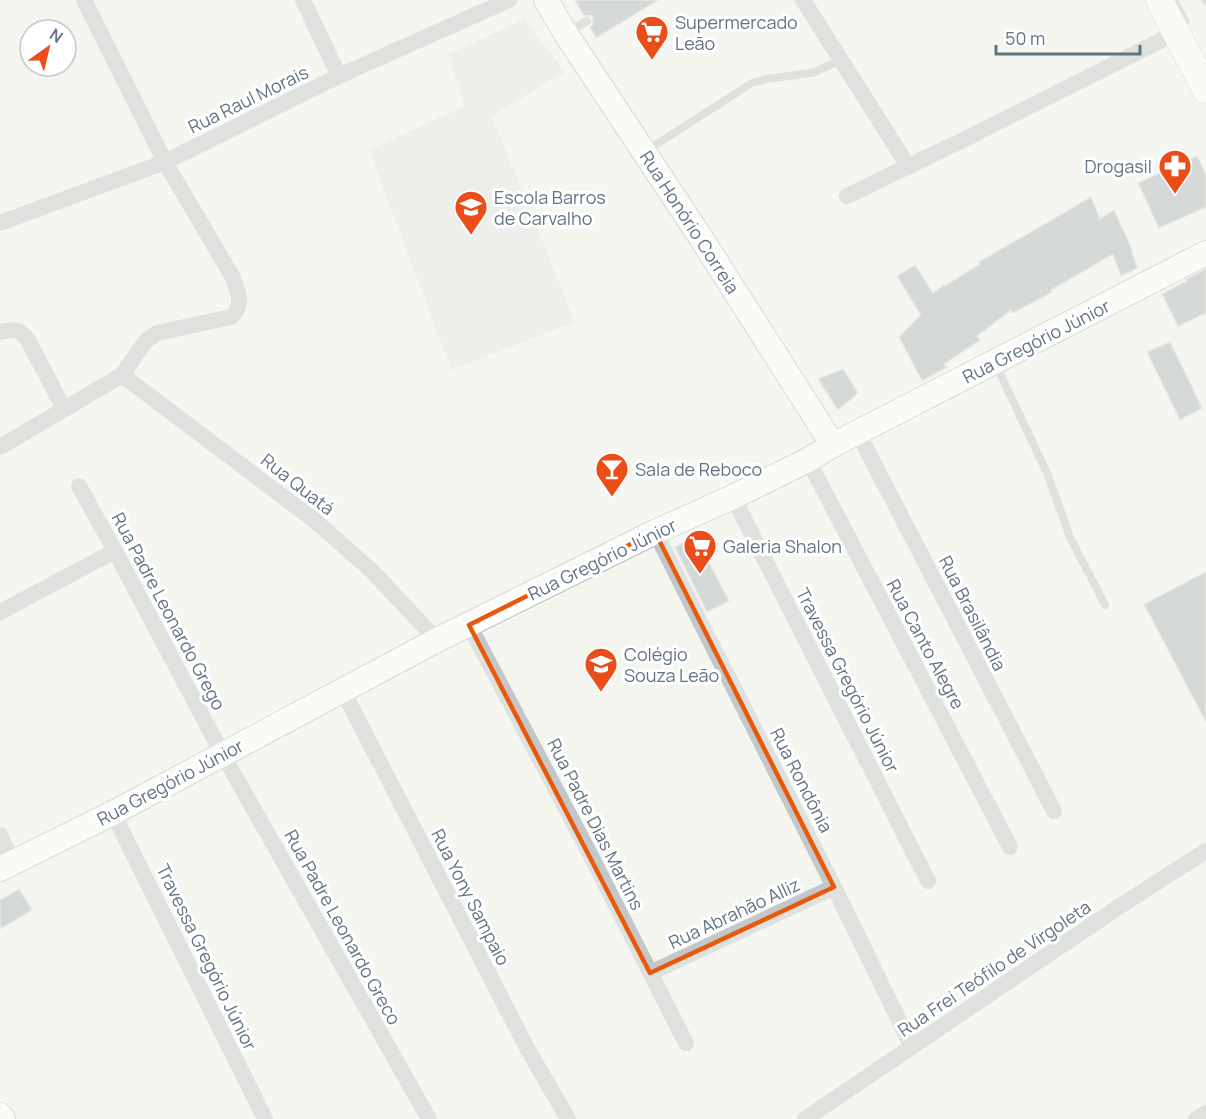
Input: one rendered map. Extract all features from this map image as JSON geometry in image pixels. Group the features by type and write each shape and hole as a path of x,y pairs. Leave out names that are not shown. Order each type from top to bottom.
{"main road":[{"name":"Rua Honório Correia","path":"546,0 833,445"},
{"path":"1159,0 1183,32 1206,90"},
{"name":"Rua Gregório Júnior","path":"7,866 224,755 437,640 655,532 808,460 1206,253"},
{"path":"0,1115 3,1119"}],"street":[{"path":"0,447 122,375 151,336 231,317 240,302 232,276 165,162 84,0"},
{"path":"303,0 339,76"},
{"name":"Rua Raul Morais","path":"0,223 165,162 339,76 509,0"},
{"path":"803,0 908,165"},
{"path":"847,196 1183,32"},
{"path":"0,332 17,330 23,333 64,409"},
{"name":"Rua Quatá","path":"122,375 314,520 371,570 437,640"},
{"name":"Rua Brasilândia","path":"858,433 1054,811"},
{"name":"Rua Canto Alegre","path":"808,460 1010,847"},
{"name":"Rua Padre Leonardo Grego","path":"79,486 224,755"},
{"name":"Travessa Gregório Júnior","path":"733,497 927,881"},
{"name":"Rua Rondônia","path":"655,532 912,1047"},
{"path":"0,612 115,551"},
{"name":"Rua Padre Dias Martins","path":"469,625 585,844 686,1043"},
{"name":"Rua Yony Sampaio","path":"343,691 527,1048 568,1119"},
{"name":"Rua Padre Leonardo Greco","path":"224,755 429,1119"},
{"name":"Travessa Gregório Júnior","path":"113,813 265,1119"},
{"path":"0,835 7,866"},
{"name":"Rua Frei Teófilo de Virgoleta","path":"805,1119 1206,851"},
{"name":"Rua Abrahão Alliz","path":"650,973 834,887"},
{"path":"1196,1119 1206,1113"}],"lane":[{"path":"1174,0 1183,32"},
{"path":"566,34 586,21"},
{"path":"644,152 752,83 812,73 841,60"},
{"path":"995,362 1047,473 1071,537 1105,605"}],"highlighted area":[{"path":"655,532 834,887 650,973 469,625"}],"shaded area":[{"name":"Escola Barros de Carvalho","path":"524,19 565,72 492,116 575,322 451,370 369,150 464,106 447,55"}],"building":[{"path":"575,0 658,0 596,38 590,27 593,24 593,18 590,15 584,16"},
{"name":"Drogasil","path":"1197,156 1206,175 1206,207 1159,228 1138,183"},
{"path":"1091,197 1100,219 1114,210 1130,245 1137,268 1121,276 1113,254 1051,290 1052,292 1013,313 1011,310 977,336 980,340 944,364 947,367 922,381 899,337 921,315 897,276 915,265 933,293 980,264 979,262"},
{"path":"1206,269 1206,313 1178,326 1162,294"},
{"path":"1170,342 1202,408 1180,420 1147,352"},
{"path":"843,369 858,393 838,410 818,379"},
{"name":"Galeria Shalon","path":"695,536 729,601 707,612 675,547"},
{"path":"1206,572 1206,722 1144,604"},
{"path":"19,889 32,910 0,929 0,900"}],"place":[{"name":"Supermercado Leão","path":"652,61"},
{"name":"Drogasil","path":"1175,195"},
{"name":"Escola Barros de Carvalho","path":"471,236"},
{"name":"Sala de Reboco","path":"612,498"},
{"name":"Galeria Shalon","path":"700,575"},
{"name":"Colégio Souza Leão","path":"601,693"}]}
